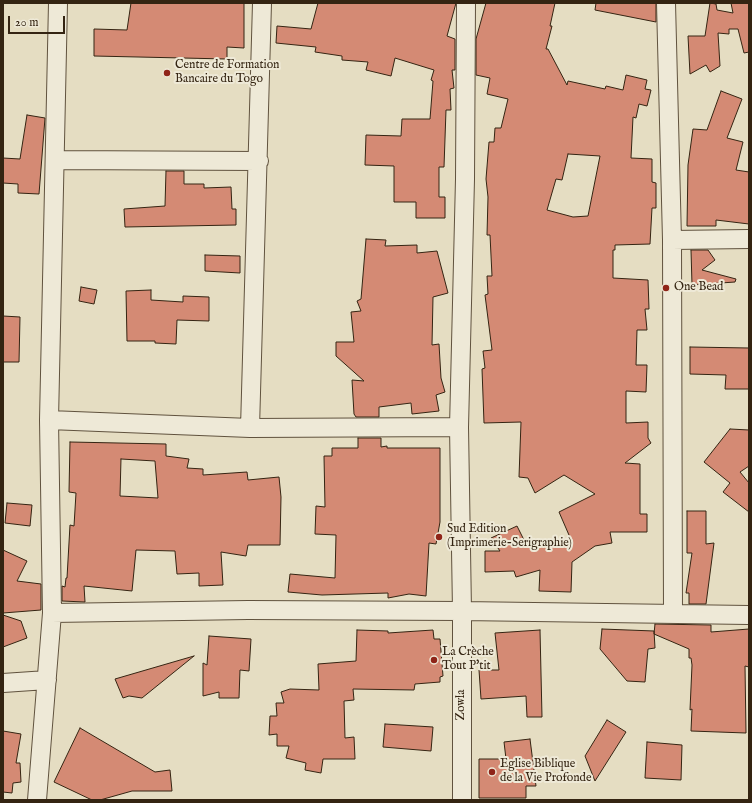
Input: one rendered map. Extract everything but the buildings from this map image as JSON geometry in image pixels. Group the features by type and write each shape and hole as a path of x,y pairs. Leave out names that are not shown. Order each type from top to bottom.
{"street":[{"path":"37,800 52,613 49,420 56,160 58,3"},
{"path":"250,428 259,160 262,3"},
{"name":"Zowla","path":"462,800 462,611 459,427 465,186 466,3"},
{"path":"666,3 672,240 673,613"},
{"path":"56,160 259,160"},
{"path":"672,240 749,239"},
{"path":"49,420 250,428 459,427"},
{"path":"52,613 248,610 673,613 749,615"},
{"path":"3,683 47,680"}],"place":[{"name":"Centre de Formation Bancaire du Togo","path":"167,73"},
{"name":"One Bead","path":"666,288"},
{"name":"Sud Edition (Imprimerie-Serigraphie)","path":"439,537"},
{"name":"La Crèche Tout P'tit","path":"434,660"},
{"name":"Eglise Biblique de la Vie Profonde","path":"492,772"}]}
